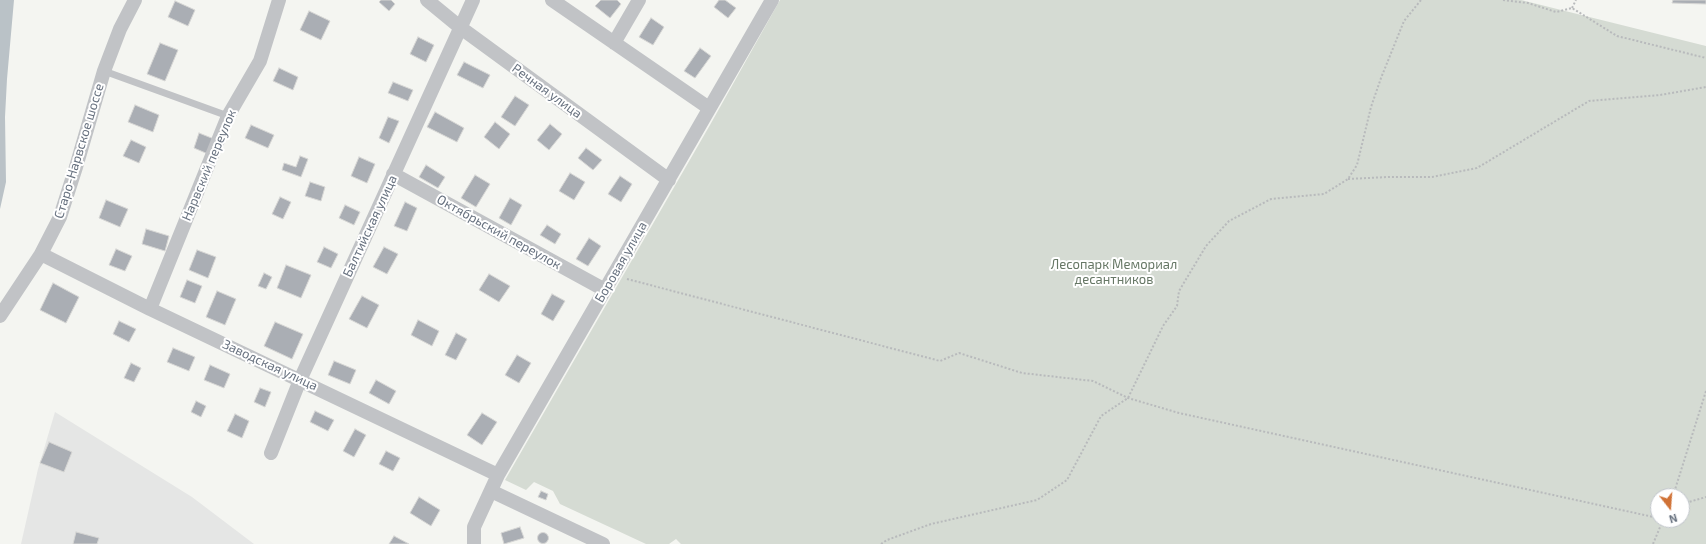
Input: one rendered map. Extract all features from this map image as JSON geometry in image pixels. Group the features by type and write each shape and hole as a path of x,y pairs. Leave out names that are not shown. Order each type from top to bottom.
{"street":[{"name":"Старо-Нарвское шоссе","path":"0,316 41,254 60,217 104,71 120,29 135,0"},
{"name":"Нарвский переулок","path":"150,309 228,116 260,61 279,0"},
{"name":"Речная улица","path":"427,0 461,28 669,180"},
{"name":"Балтийская улица","path":"271,453 300,380 473,0"},
{"path":"552,0 709,108"},
{"path":"614,43 639,0"},
{"name":"Боровая улица","path":"474,544 474,527 498,475 772,0"},
{"name":"Октябрьский переулок","path":"394,174 605,290"},
{"name":"Заводская улица","path":"41,254 150,309 498,475"},
{"path":"491,491 603,544"}],"lane":[{"path":"104,71 228,116"}],"path":[{"path":"881,544 887,540 931,524 1037,500 1067,480 1101,416 1128,398 1163,326 1177,306 1179,291 1206,246 1229,221 1271,199 1324,194 1348,179 1357,166 1371,107 1404,21 1421,0"},
{"path":"1503,0 1528,3 1556,12 1572,8 1617,36 1706,58"},
{"path":"1572,8 1576,0"},
{"path":"1348,179 1432,177 1477,168 1589,101 1660,94 1706,87"},
{"path":"615,274 632,281 940,361 959,353 1022,373 1093,381 1128,398 1179,414 1650,516"},
{"path":"1675,488 1706,391"},
{"path":"1690,502 1706,497"},
{"path":"1653,544 1660,528"}],"shaded area":[{"path":"0,0 14,0 5,117 6,182 0,209"},
{"path":"55,412 192,497 254,544 21,544 38,469"}],"green space":[{"name":"Лесопарк Мемориал десантников","path":"780,0 1521,0 1706,46 1706,544 681,544 676,539 669,544 646,544 560,504 553,491 534,482 526,490 505,480 710,125"}],"building":[{"path":"381,0 391,0 395,4 389,11 379,2"},
{"path":"601,0 617,0 621,4 610,18 595,6"},
{"path":"719,0 725,0 736,8 728,18 714,7"},
{"path":"1673,0 1706,0 1706,4 1672,3"},
{"path":"175,1 195,10 188,26 168,17"},
{"path":"309,11 330,21 321,40 300,30"},
{"path":"651,18 664,27 653,45 639,37"},
{"path":"418,37 434,45 426,62 410,54"},
{"path":"160,43 178,50 165,81 147,74"},
{"path":"700,48 711,56 695,78 684,71"},
{"path":"464,62 490,75 483,88 457,75"},
{"path":"279,68 298,77 293,90 273,81"},
{"path":"393,82 413,90 408,101 388,93"},
{"path":"515,96 529,105 515,126 501,117"},
{"path":"135,105 159,115 153,132 128,122"},
{"path":"435,112 464,128 457,142 427,127"},
{"path":"388,117 399,121 389,143 379,138"},
{"path":"495,122 510,134 499,149 484,137"},
{"path":"550,124 562,134 549,150 537,140"},
{"path":"251,125 274,135 268,148 245,138"},
{"path":"199,133 214,139 208,154 194,148"},
{"path":"131,140 146,147 139,163 123,156"},
{"path":"586,148 602,160 593,170 578,158"},
{"path":"300,156 308,159 301,177 282,170 284,163 296,167"},
{"path":"359,157 375,164 367,183 351,176"},
{"path":"426,165 445,177 438,188 419,177"},
{"path":"570,173 585,182 574,200 559,191"},
{"path":"475,175 490,184 476,207 461,198"},
{"path":"620,176 632,184 621,202 608,194"},
{"path":"310,182 325,187 321,201 305,196"},
{"path":"280,197 291,202 283,219 272,214"},
{"path":"510,198 522,205 511,225 499,218"},
{"path":"106,200 128,209 120,227 99,218"},
{"path":"405,202 417,208 407,231 394,226"},
{"path":"345,205 360,212 354,225 339,218"},
{"path":"547,225 561,234 555,244 540,235"},
{"path":"146,229 169,236 165,251 142,244"},
{"path":"589,238 601,246 588,266 576,259"},
{"path":"324,247 338,254 331,268 317,262"},
{"path":"384,247 398,254 387,274 373,267"},
{"path":"116,249 132,256 125,271 109,265"},
{"path":"197,250 216,257 208,278 189,270"},
{"path":"286,265 311,275 301,298 277,288"},
{"path":"264,273 272,277 266,289 258,286"},
{"path":"489,274 510,286 499,302 479,290"},
{"path":"187,280 202,286 195,303 180,297"},
{"path":"53,283 79,297 66,323 40,310"},
{"path":"217,291 236,299 225,325 206,317"},
{"path":"552,294 565,301 553,321 541,314"},
{"path":"362,296 379,305 367,328 349,319"},
{"path":"418,320 439,331 432,346 411,335"},
{"path":"119,321 136,329 129,342 113,334"},
{"path":"275,322 303,334 292,359 264,346"},
{"path":"456,333 467,339 456,360 445,355"},
{"path":"173,348 195,357 189,371 167,362"},
{"path":"517,355 531,363 519,383 505,375"},
{"path":"334,361 356,370 350,384 328,375"},
{"path":"131,363 141,368 134,382 124,378"},
{"path":"210,365 230,374 224,388 204,380"},
{"path":"376,380 396,391 389,404 369,393"},
{"path":"260,388 271,392 265,407 254,402"},
{"path":"196,401 206,406 201,417 191,412"},
{"path":"315,411 334,420 328,431 310,422"},
{"path":"482,413 497,422 482,445 467,435"},
{"path":"235,414 249,421 242,438 227,431"},
{"path":"355,429 366,435 354,457 343,451"},
{"path":"49,442 72,452 64,472 40,463"},
{"path":"386,451 400,458 393,471 379,464"},
{"path":"541,491 548,494 546,500 538,497"},
{"path":"419,497 440,510 431,526 410,513"},
{"path":"520,527 524,538 504,544 501,533"},
{"path":"76,532 99,538 97,544 73,544"},
{"path":"541,533 545,533 547,534 547,542 541,543 538,540 538,536"},
{"path":"394,536 409,544 389,544"}]}
